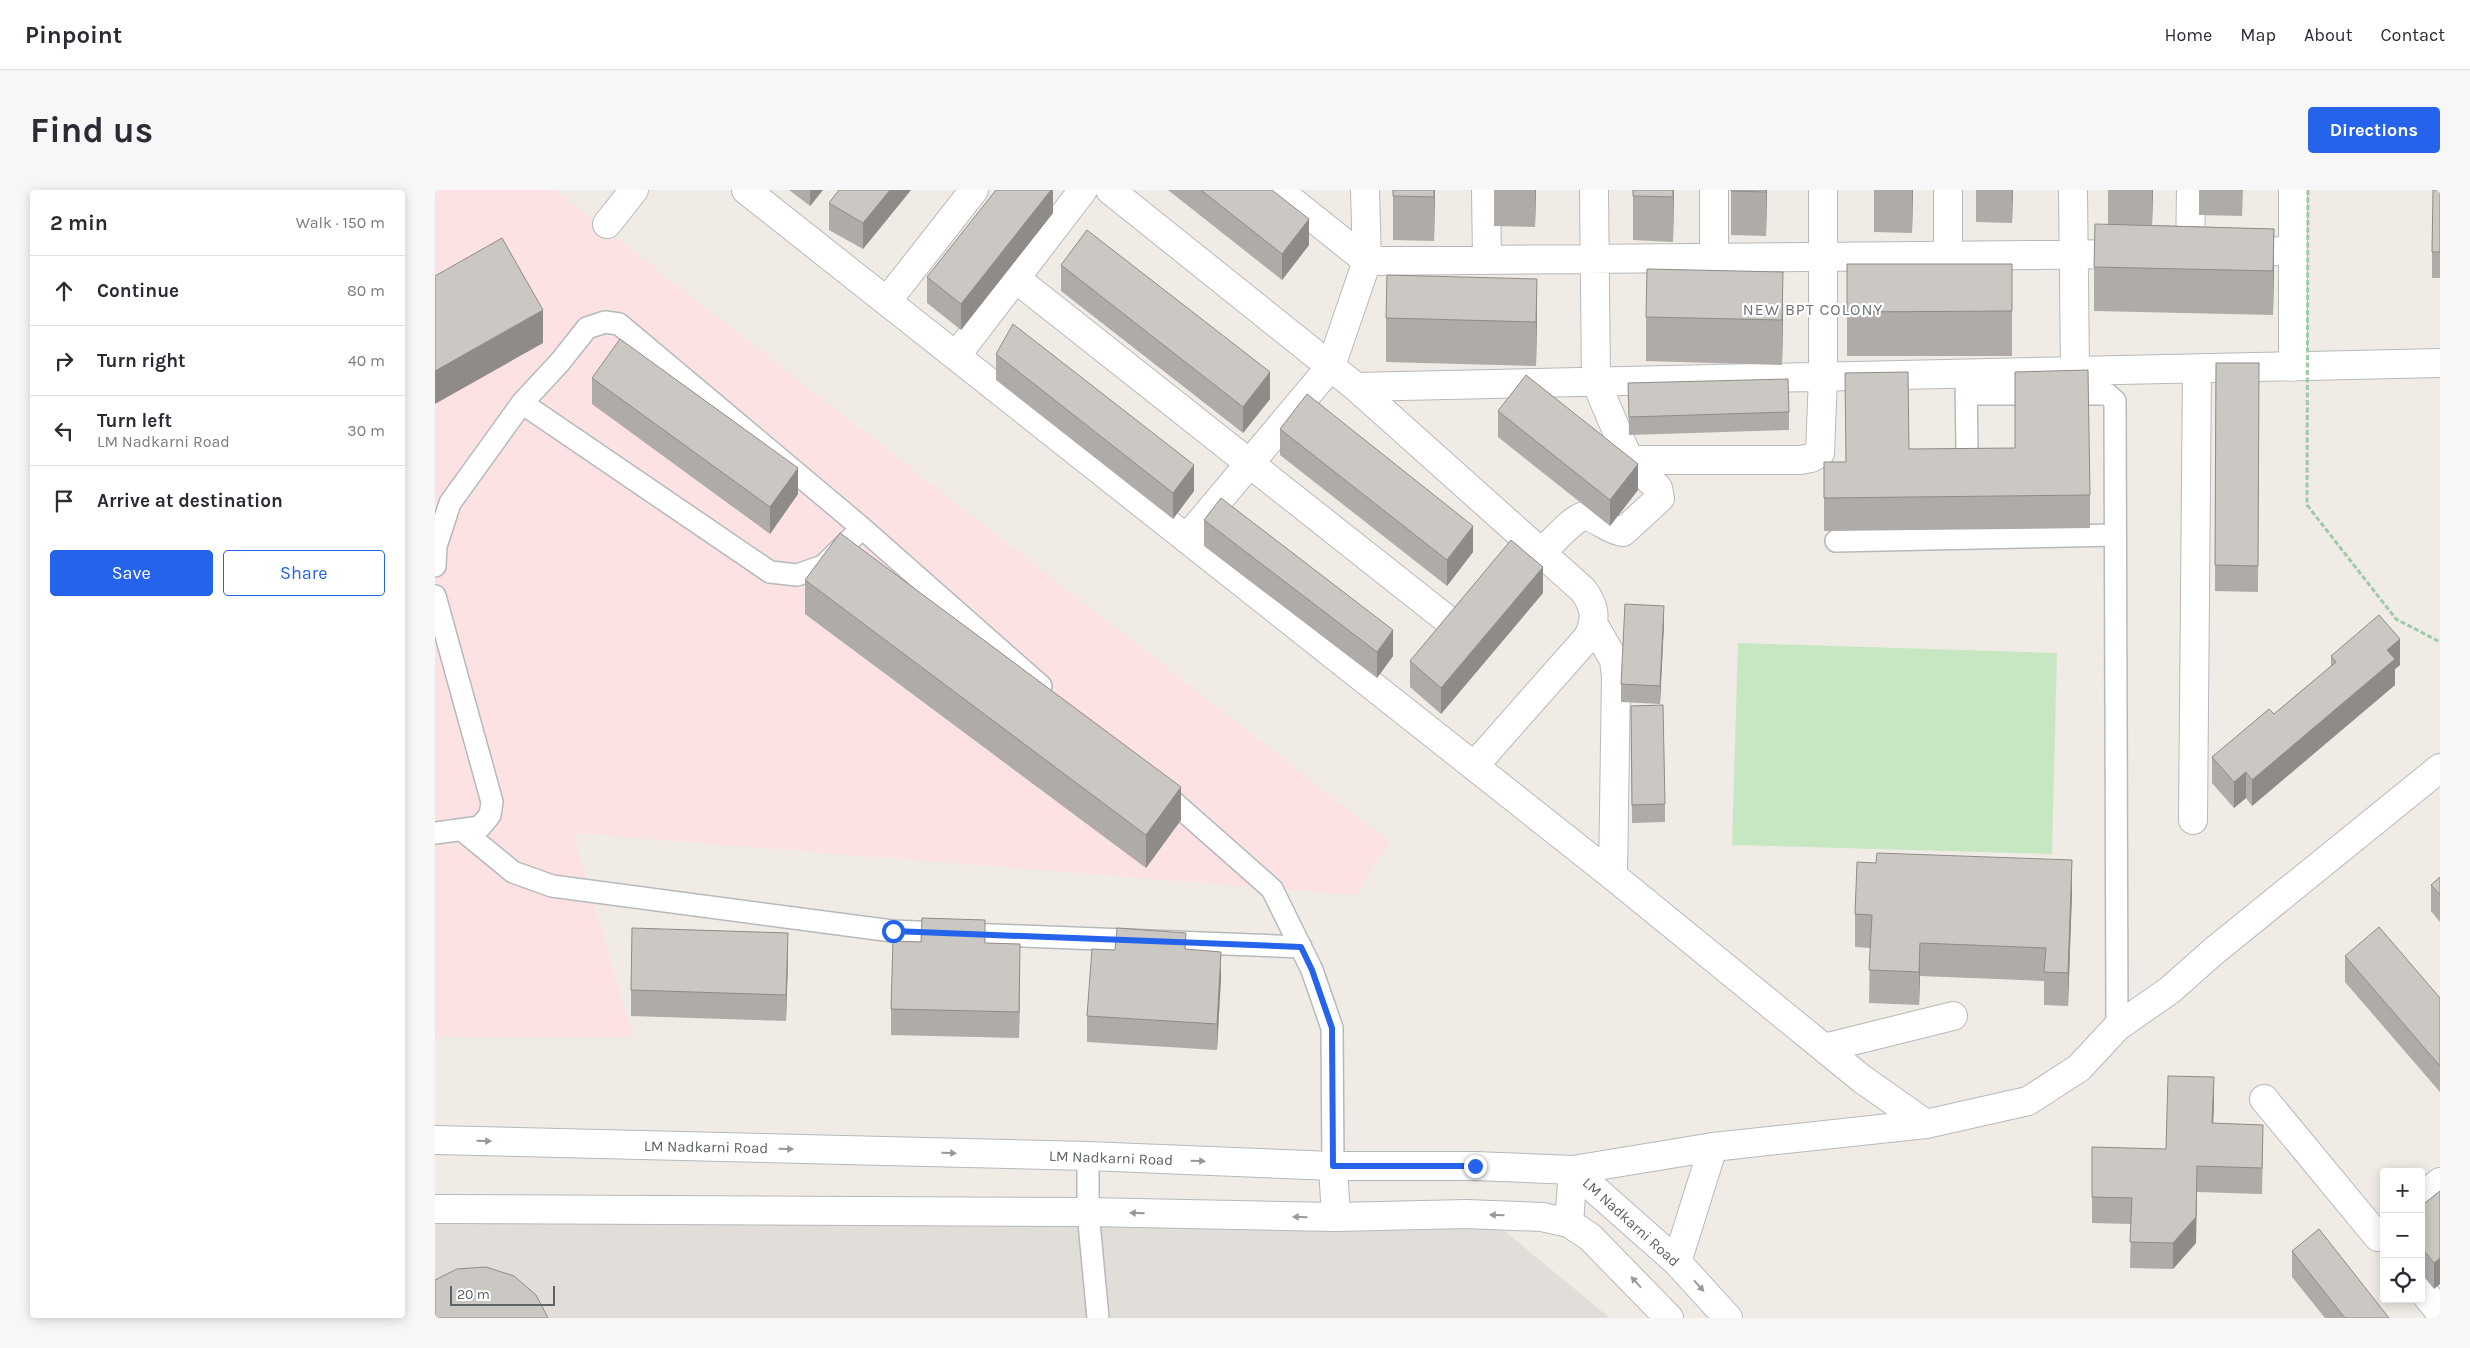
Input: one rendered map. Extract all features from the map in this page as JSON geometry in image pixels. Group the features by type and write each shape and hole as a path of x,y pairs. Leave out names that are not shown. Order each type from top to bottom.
{"street":[{"path":"607,224 634,190"},
{"path":"746,190 1613,876 1862,1079 1926,1124"},
{"path":"887,301 974,190"},
{"path":"956,356 1083,190"},
{"path":"1111,190 1356,387 1583,590 1594,609 1594,625 1588,637 1474,766"},
{"path":"1278,190 1367,261 2074,256 2292,251"},
{"path":"1187,538 1331,366 1367,261 1365,190"},
{"path":"1486,190 1487,260"},
{"path":"1541,553 1578,517 1587,516 1616,531 1623,532 1660,498 1658,488 1629,460 1596,382 1593,259 1594,190"},
{"path":"1714,190 1714,258"},
{"path":"1629,460 1799,460 1811,458 1820,453 1823,377 1823,190"},
{"path":"1948,190 1948,257"},
{"path":"2069,388 2074,256 2073,190"},
{"path":"2191,190 2191,253"},
{"path":"2293,190 2292,251 2300,367"},
{"path":"1015,278 1449,621"},
{"path":"1356,387 1823,377 2069,388 2197,369 2440,363"},
{"path":"2193,820 2197,369"},
{"path":"1594,625 1614,660 1616,677 1613,876"},
{"path":"1569,1223 1573,1170 1713,1147 1926,1124 2029,1101 2079,1068 2117,1027 2170,990 2440,768"},
{"path":"1824,1048 1953,1016"},
{"path":"2264,1099 2380,1235"},
{"name":"LM Nadkarni Road","path":"435,1140 1088,1156 1333,1166 1475,1166 1573,1170 1677,1262 1727,1318"},
{"path":"1677,1262 1713,1147"},
{"path":"1333,1166 1336,1218"},
{"path":"2425,1195 2440,1182"},
{"path":"435,1209 1088,1212 1336,1218 1466,1214 1542,1217 1569,1223 1591,1237 1669,1318"},
{"path":"2425,1294 2440,1312"}],"lane":[{"path":"435,566 436,546 450,503 522,403 560,362 587,328 605,322 619,324 862,528 1056,698"},
{"path":"1966,384 1967,450"},
{"path":"2069,388 2107,394 2115,401 2117,1027"},
{"path":"522,403 770,572 797,575 823,566 862,528"},
{"path":"1836,541 2115,535"},
{"path":"435,596 492,802 490,815 480,826 435,833"},
{"path":"1145,778 1272,889 1301,947 1312,970 1332,1028 1333,1166"},
{"path":"462,830 513,872 552,886 893,931 1301,947"},
{"path":"1088,1156 1088,1212 1099,1318"}],"path":[{"path":"2308,190 2300,367 2307,505 2396,618 2440,642"}],"shaded area":[{"path":"435,190 555,190 1390,842 1355,895 573,833 633,1037 435,1037"},
{"path":"435,1211 1502,1229 1610,1318 435,1318"}],"green space":[{"path":"1738,643 2057,653 2052,854 1732,845"}],"building":[{"path":"839,190 890,190 863,223 829,203"},
{"path":"996,190 1051,190 961,304 927,277"},
{"path":"1201,190 1272,190 1309,219 1282,254"},
{"path":"1393,190 1434,190 1434,197 1393,196"},
{"path":"1633,190 1673,190 1673,197 1633,196"},
{"path":"1766,190 1766,192 1731,191"},
{"path":"2433,190 2440,190 2440,252 2432,252"},
{"path":"2095,224 2274,229 2273,271 2094,267"},
{"path":"1087,230 1270,372 1243,407 1061,265"},
{"path":"502,238 543,310 435,371 435,276"},
{"path":"1847,264 2012,264 2012,311 1847,312"},
{"path":"1647,269 1783,272 1782,320 1646,317"},
{"path":"1387,275 1537,279 1536,322 1386,318"},
{"path":"1013,324 1194,465 1173,493 996,354"},
{"path":"620,339 798,468 770,507 592,378"},
{"path":"2216,363 2259,363 2258,566 2215,565"},
{"path":"2088,370 2090,495 1824,498 1824,462 1846,462 1845,373 1908,372 1909,449 2015,448 2015,372"},
{"path":"1526,375 1638,464 1610,500 1498,411"},
{"path":"1788,379 1789,412 1629,417 1628,383"},
{"path":"1307,394 1473,526 1447,560 1280,429"},
{"path":"1221,498 1393,630 1377,652 1204,520"},
{"path":"840,533 1181,787 1146,835 805,580"},
{"path":"1511,540 1543,567 1441,688 1410,661"},
{"path":"1625,604 1664,606 1660,686 1621,684"},
{"path":"2379,615 2400,639 2387,650 2395,659 2252,780 2246,772 2234,782 2212,757 2269,709 2274,714 2336,662 2331,656"},
{"path":"1663,705 1665,804 1632,805 1631,706"},
{"path":"1877,853 2072,860 2068,973 2044,972 2046,948 1920,943 1919,972 1869,970 1872,915 1855,914 1857,862 1876,863"},
{"path":"2440,877 2440,895 2431,885"},
{"path":"922,918 985,920 985,943 1020,944 1019,1012 891,1009 893,941 921,942"},
{"path":"2379,927 2440,998 2440,1066 2345,956"},
{"path":"632,928 788,933 786,995 631,990"},
{"path":"1117,928 1186,933 1185,949 1221,952 1217,1024 1087,1016 1092,949 1115,950"},
{"path":"2168,1076 2214,1077 2212,1123 2263,1125 2262,1168 2197,1166 2196,1217 2173,1243 2130,1242 2132,1198 2092,1197 2092,1147 2166,1149"},
{"path":"2440,1191 2440,1258 2434,1263 2425,1252 2425,1203"},
{"path":"2319,1229 2389,1318 2345,1318 2292,1251"},
{"path":"486,1267 514,1276 536,1295 548,1318 435,1318 435,1280 457,1269"}],"district":[{"name":"NEW BPT COLONY","path":"1813,309"}],"route":[{"path":"893,931 1301,947 1312,970 1332,1028 1333,1166 1475,1166"}]}
